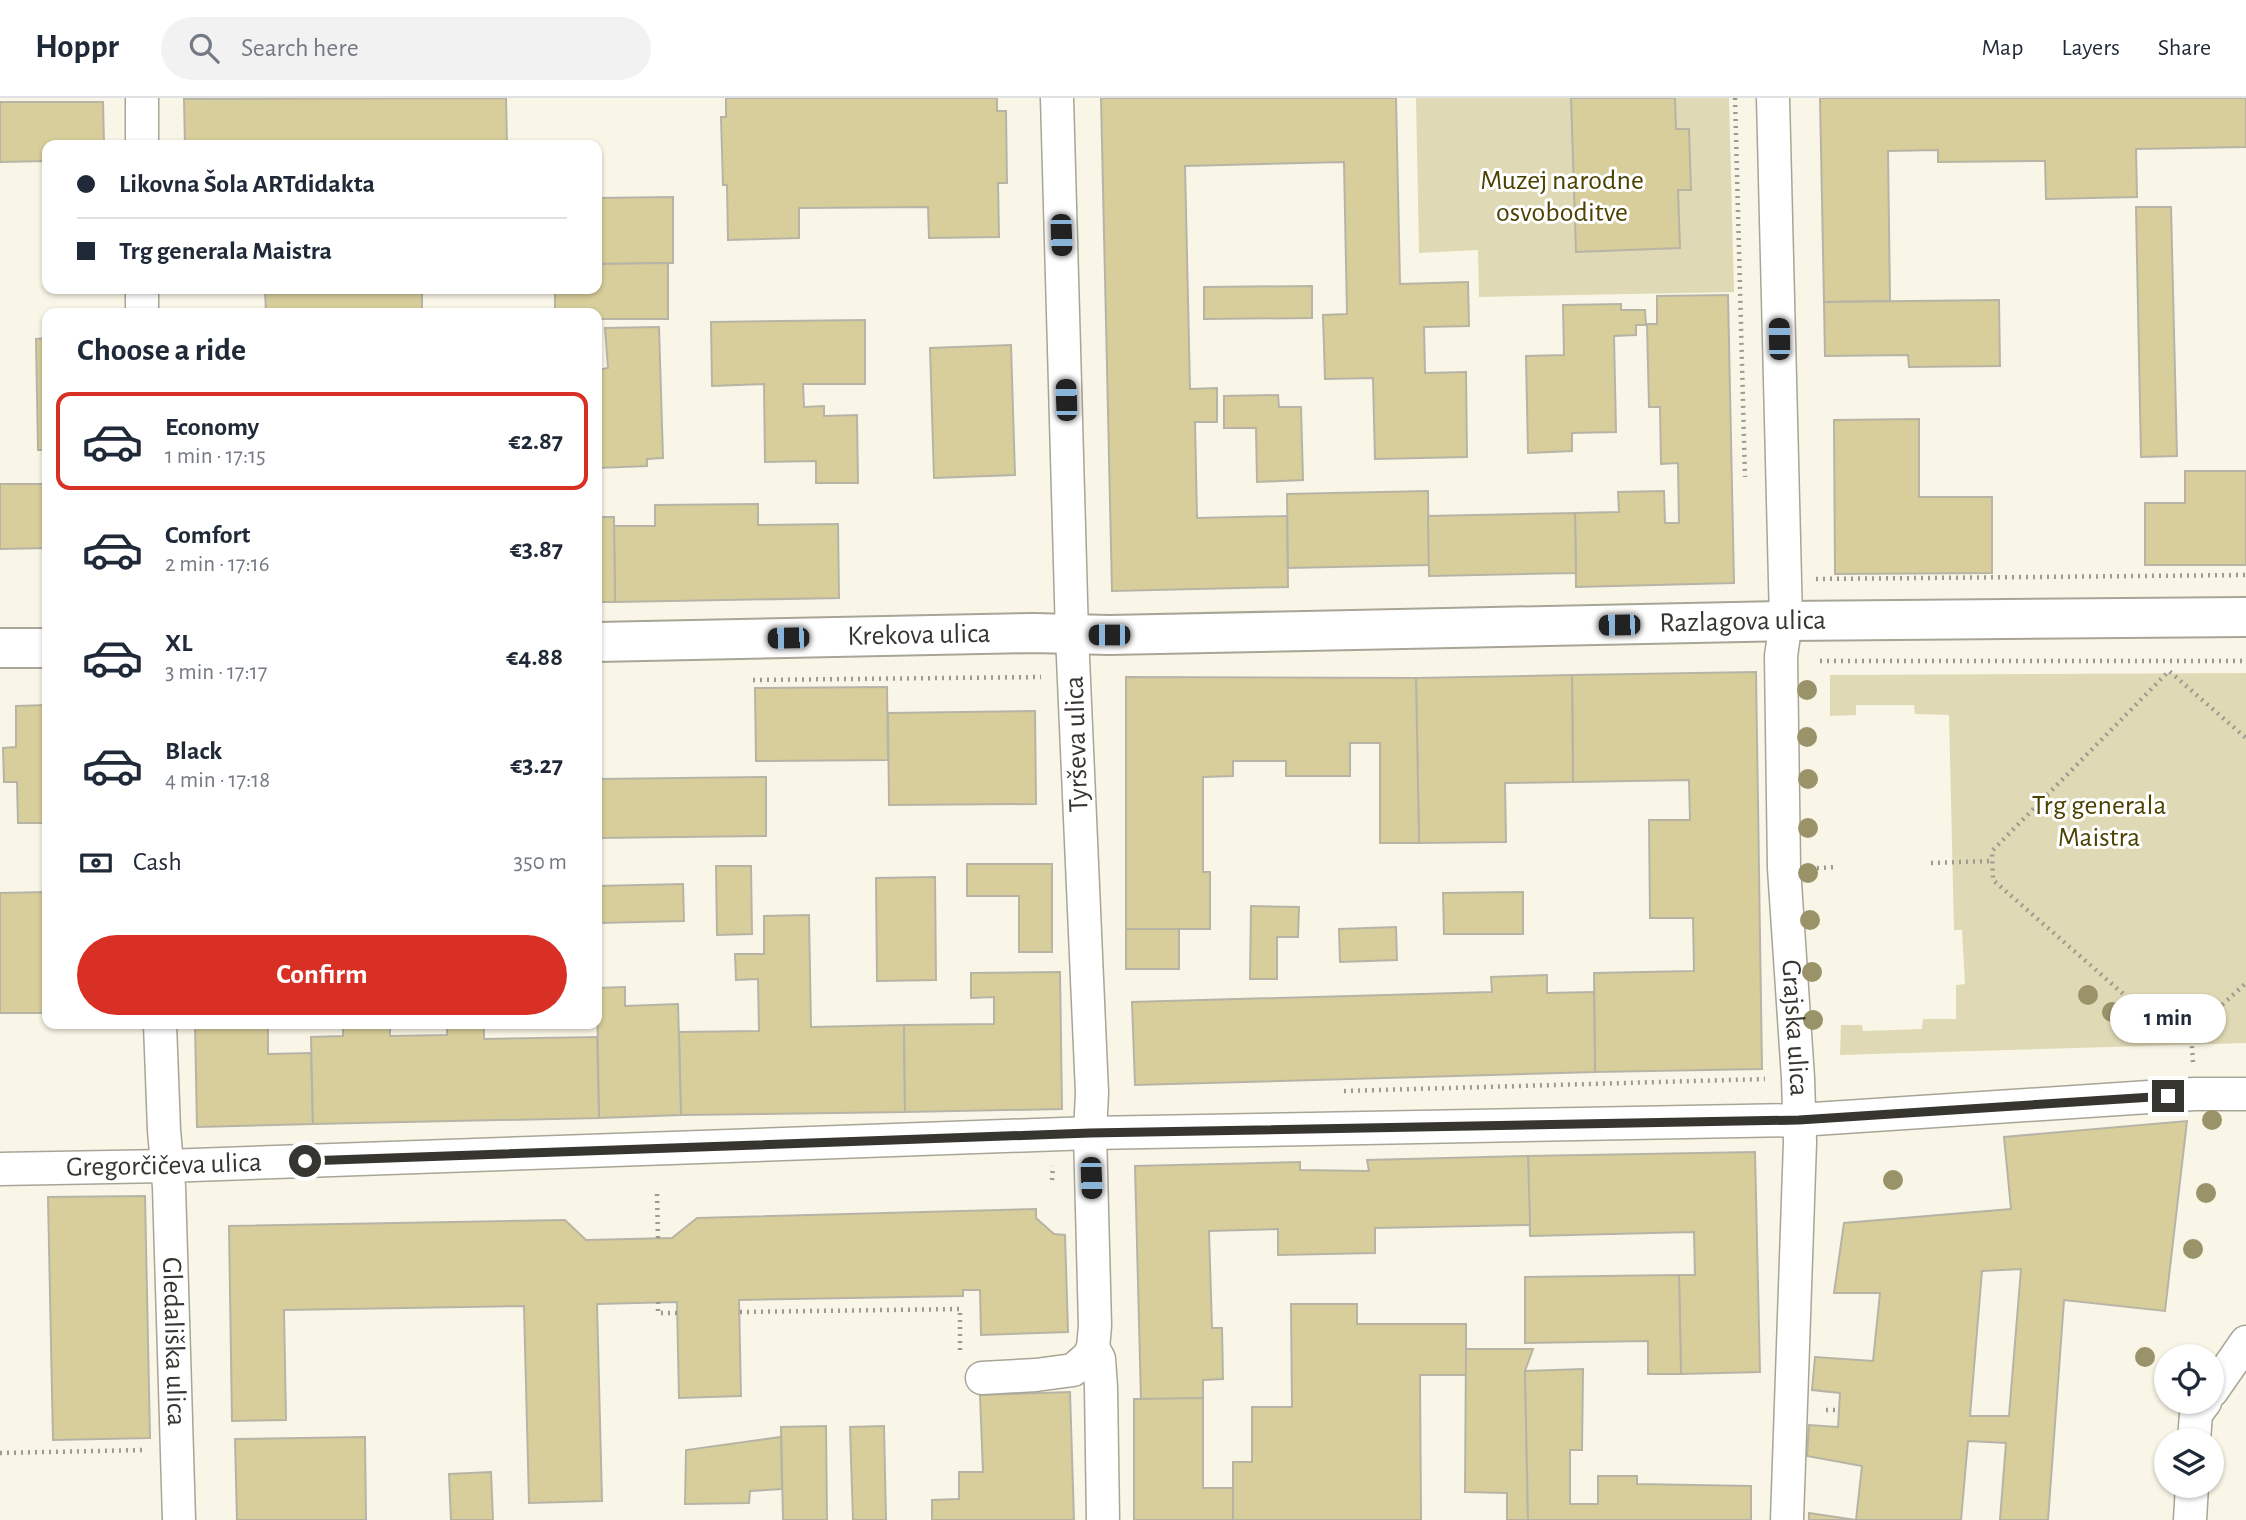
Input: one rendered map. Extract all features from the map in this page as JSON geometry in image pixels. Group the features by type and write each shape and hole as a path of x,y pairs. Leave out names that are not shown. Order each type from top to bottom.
{"street":[{"path":"142,98 142,140"},
{"name":"Tyrševa ulica","path":"1057,98 1072,635 1092,1093 1090,1133 1093,1348 1099,1359 1101,1387 1103,1520"},
{"name":"Grajska ulica","path":"1773,98 1784,639 1784,868 1799,1120 1787,1520"},
{"name":"Razlagova ulica","path":"1072,635 1784,639 2246,617"},
{"name":"Krekova ulica","path":"602,642 1072,635"},
{"path":"0,648 42,648"},
{"name":"Gledališka ulica","path":"160,1029 169,1187 179,1520"},
{"path":"1799,1120 2194,1094 2246,1094"},
{"name":"Gregorčičeva ulica","path":"0,1169 166,1166 1090,1133 1799,1120"},
{"path":"2224,1374 2246,1342"},
{"path":"982,1378 1073,1370 1088,1357 1093,1348"},
{"path":"2190,1520 2191,1498"}],"path":[{"path":"1808,579 2246,575"},
{"path":"1784,639 1832,662 2246,661"},
{"path":"2169,662 2169,671 1992,851 1993,880 2168,1033 2191,1033 2246,982"},
{"path":"2169,671 2246,738"},
{"path":"740,680 1035,678"},
{"path":"1931,863 1992,862"},
{"path":"2191,1033 2194,1094"},
{"path":"657,1194 658,1238"},
{"path":"658,1302 658,1313 678,1313"},
{"path":"740,1312 960,1309 960,1360 982,1378"},
{"path":"1826,1410 1839,1410"},
{"path":"0,1453 177,1450"}],"green space":[{"name":"Muzej narodne osvoboditve","path":"1416,98 1729,98 1734,292 1479,297 1478,250 1419,253"},
{"name":"Trg generala Maistra","path":"2246,673 2246,1043 1840,1055 1841,1025 1862,1025 1863,1031 1922,1029 1923,1019 1956,1019 1956,985 1965,984 1962,930 1954,930 1949,715 1915,714 1914,705 1856,705 1856,715 1830,716 1830,675"}],"building":[{"path":"506,98 507,140 185,140 184,99"},
{"path":"726,98 997,98 997,111 1006,111 1007,183 998,183 999,237 929,238 928,207 799,208 799,238 728,240 727,185 723,185 721,117 726,117"},
{"path":"1101,98 1396,98 1400,284 1468,282 1469,326 1424,327 1425,373 1466,372 1467,457 1375,459 1373,378 1325,379 1323,315 1347,314 1344,162 1185,166 1190,389 1217,388 1217,422 1195,422 1197,518 1287,516 1288,587 1112,591"},
{"path":"1571,98 1675,98 1676,129 1689,129 1691,190 1678,190 1680,248 1576,252"},
{"path":"1820,98 2246,98 2246,147 2136,149 2137,197 2046,199 2045,161 1938,162 1938,150 1888,151 1890,301 1824,302"},
{"path":"0,102 103,102 104,140 42,140 42,161 0,162"},
{"path":"673,197 673,263 602,264 602,198"},
{"path":"2136,207 2171,207 2177,456 2141,457"},
{"path":"668,263 668,319 602,319 602,308 555,308 555,294 602,294 602,264"},
{"path":"1312,286 1312,318 1204,319 1204,287"},
{"path":"265,294 422,294 422,308 266,308"},
{"path":"1728,295 1734,583 1576,587 1575,513 1619,512 1618,492 1664,491 1665,523 1679,523 1678,463 1661,464 1660,407 1649,407 1647,324 1657,324 1657,296"},
{"path":"1999,300 2000,366 1909,367 1908,355 1825,356 1824,302"},
{"path":"1621,304 1621,310 1645,310 1646,325 1636,325 1636,335 1614,336 1616,432 1572,433 1572,451 1528,453 1526,356 1564,355 1563,305"},
{"path":"865,320 865,384 803,384 804,407 824,406 824,416 857,415 858,483 816,483 816,461 765,462 764,384 712,386 711,322"},
{"path":"659,327 663,458 647,459 647,466 602,468 602,369 608,368 605,328"},
{"path":"42,338 42,450 38,450 36,339"},
{"path":"1011,345 1015,475 934,478 930,348"},
{"path":"1278,395 1279,407 1301,407 1303,480 1257,482 1256,428 1224,428 1224,396"},
{"path":"1919,419 1919,497 1992,497 1992,573 1835,574 1834,420"},
{"path":"2185,471 2246,471 2246,565 2145,565 2145,503 2185,503"},
{"path":"0,484 42,484 42,548 0,549"},
{"path":"1428,491 1429,565 1288,568 1287,494"},
{"path":"758,504 758,525 838,524 839,598 615,602 614,526 655,526 655,505"},
{"path":"1575,513 1576,573 1429,576 1428,516"},
{"path":"602,517 614,517 615,602 602,602"},
{"path":"1756,672 1762,1069 1595,1072 1594,973 1694,971 1693,918 1650,918 1649,820 1690,820 1689,780 1573,782 1572,675"},
{"path":"1572,675 1573,782 1505,783 1506,842 1419,843 1416,678"},
{"path":"1126,677 1416,678 1419,843 1380,843 1380,743 1350,743 1350,776 1286,776 1286,761 1233,761 1233,776 1203,777 1203,872 1210,872 1210,929 1126,929"},
{"path":"887,687 888,760 756,761 755,688"},
{"path":"42,705 42,823 18,823 17,782 4,782 3,748 16,747 16,706"},
{"path":"1035,711 1036,804 889,805 888,713"},
{"path":"766,777 766,836 602,838 602,779"},
{"path":"967,864 1052,864 1052,952 1019,952 1019,896 967,896"},
{"path":"716,866 751,866 752,934 717,935"},
{"path":"935,877 936,980 877,981 876,878"},
{"path":"683,884 684,921 602,923 602,886"},
{"path":"42,892 42,1013 0,1013 0,893"},
{"path":"1523,892 1523,934 1444,934 1443,893"},
{"path":"1251,906 1299,907 1298,937 1277,937 1277,979 1250,979"},
{"path":"809,915 811,1027 904,1025 905,1112 681,1115 679,1032 759,1031 758,979 736,980 735,954 764,954 764,916"},
{"path":"1396,927 1397,960 1340,962 1339,929"},
{"path":"1126,929 1179,929 1179,969 1126,969"},
{"path":"1060,972 1062,1109 905,1112 904,1025 994,1024 994,997 971,998 971,973"},
{"path":"1547,975 1547,993 1594,992 1595,1072 1135,1085 1132,1002 1492,992 1491,977"},
{"path":"625,987 625,1006 678,1004 681,1115 599,1118 598,1029 602,1029 602,988"},
{"path":"195,1029 268,1029 268,1054 311,1053 313,1124 197,1127"},
{"path":"343,1029 390,1029 390,1036 447,1035 447,1029 484,1029 484,1039 597,1037 599,1118 313,1124 311,1037 343,1036"},
{"path":"2187,1121 2165,1311 2064,1300 2048,1520 2000,1520 2006,1443 1968,1441 1961,1520 1856,1520 1862,1466 1807,1456 1809,1425 1838,1427 1840,1393 1812,1390 1815,1357 1873,1361 1880,1293 1834,1293 1844,1223 2011,1209 2004,1137","holes":["2021,1269 2009,1416 1970,1416 1982,1271"]},
{"path":"1755,1152 1760,1372 1681,1374 1679,1275 1695,1275 1694,1232 1530,1236 1528,1156"},
{"path":"1528,1156 1530,1225 1375,1228 1375,1253 1278,1255 1278,1229 1209,1231 1212,1328 1222,1328 1223,1379 1203,1380 1203,1398 1141,1400 1135,1166 1300,1162 1300,1170 1369,1171 1367,1160"},
{"path":"145,1196 150,1438 53,1440 48,1197"},
{"path":"1036,1209 1036,1218 1054,1234 1065,1235 1068,1332 981,1335 980,1290 963,1290 963,1296 739,1300 741,1396 679,1398 677,1302 597,1304 602,1501 529,1503 524,1306 284,1310 286,1420 232,1421 229,1226 565,1220 586,1240 672,1238 697,1218"},
{"path":"1679,1275 1681,1374 1648,1374 1648,1341 1525,1343 1525,1277"},
{"path":"1291,1304 1357,1304 1357,1324 1466,1324 1466,1375 1420,1375 1421,1520 1233,1520 1233,1462 1252,1462 1252,1407 1292,1407"},
{"path":"1466,1349 1533,1349 1525,1371 1528,1520 1507,1520 1507,1493 1465,1492"},
{"path":"1583,1369 1582,1450 1570,1450 1570,1504 1598,1504 1598,1476 1637,1476 1637,1484 1751,1486 1751,1520 1528,1520 1525,1371"},
{"path":"1070,1392 1074,1520 932,1520 932,1500 959,1499 959,1472 983,1472 980,1395"},
{"path":"1203,1398 1203,1488 1233,1488 1233,1520 1134,1520 1134,1399"},
{"path":"826,1426 827,1520 783,1520 781,1427"},
{"path":"884,1426 886,1520 853,1520 850,1427"},
{"path":"365,1437 366,1520 237,1520 235,1439"},
{"path":"781,1437 782,1489 750,1491 749,1503 685,1504 686,1450"},
{"path":"491,1472 493,1520 451,1520 449,1474"},
{"path":"1809,1513 1856,1520 1809,1520"}],"route":[{"path":"305,1161 1090,1133 1799,1120 2168,1096"}]}
